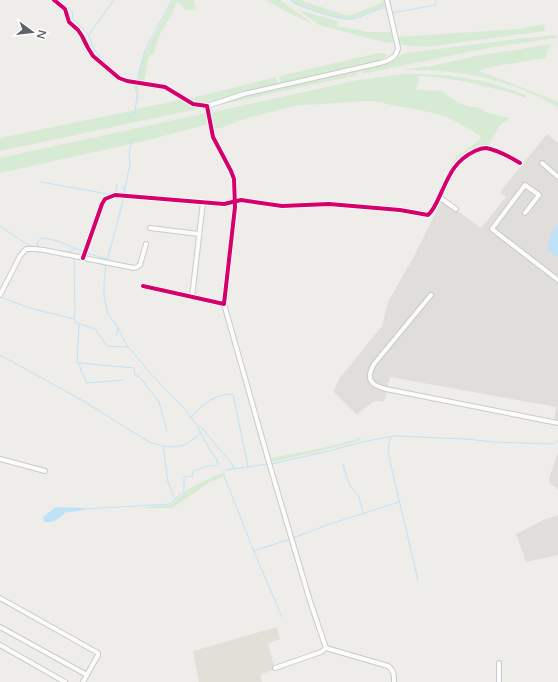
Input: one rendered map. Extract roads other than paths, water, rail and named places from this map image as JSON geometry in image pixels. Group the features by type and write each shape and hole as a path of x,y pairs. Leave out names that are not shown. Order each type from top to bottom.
{"street":[{"path":"54,0 65,10 69,22 78,30 93,56 119,78 127,81 165,87 193,104 207,106 244,94 380,63 391,59 398,51 398,48 387,0"},
{"path":"207,106 213,137 234,179 235,207 224,304 269,464 310,601 326,648"},
{"path":"83,258 102,204 109,197 115,195 224,204 241,200 282,206 329,204 400,210 428,215 457,163 467,155 486,148 501,153 520,163"},
{"path":"542,163 558,177"},
{"path":"525,213 539,195 525,185 492,229 558,280"},
{"path":"439,197 456,209"},
{"path":"192,297 203,202"},
{"path":"150,228 199,234"},
{"path":"0,295 20,256 26,249 34,248 131,268 140,265 146,244"},
{"path":"143,286 224,304"},
{"path":"431,295 374,364 370,371 371,382 376,386 386,389 558,423"},
{"path":"0,459 45,471"},
{"path":"0,598 98,653 83,682"},
{"path":"0,627 87,675"},
{"path":"0,645 65,682"},
{"path":"275,668 320,652 326,648 388,666 392,668 394,682"},
{"path":"499,663 499,682"}],"water":[{"path":"558,223 558,257 548,250 548,243"},
{"path":"56,507 84,508 86,510 66,512 56,520 44,522 43,517"}],"waterway":[{"path":"58,0 72,11 73,19 89,35 92,46 103,61 118,74 128,79"},
{"path":"89,34 114,0"},
{"path":"137,81 145,50 172,0"},
{"path":"290,0 310,10 329,16 346,19 356,18 382,8 387,8"},
{"path":"392,11 392,13 435,5 436,0"},
{"path":"129,119 130,115 135,113 137,94 135,88 136,84"},
{"path":"124,193 130,164 129,154 132,139"},
{"path":"41,182 108,194 116,192 117,184"},
{"path":"122,186 125,192"},
{"path":"107,261 124,197"},
{"path":"0,226 28,245 43,248"},
{"path":"37,246 41,238 63,243 84,252"},
{"path":"52,250 69,252 76,248"},
{"path":"87,253 107,259"},
{"path":"74,259 75,322 95,329 107,346 128,347"},
{"path":"79,259 106,265"},
{"path":"106,264 104,297 108,314 118,328 124,341 148,371 183,407 196,424 217,460 218,465"},
{"path":"0,297 30,308 74,319"},
{"path":"79,324 77,363 79,363 87,383 124,380"},
{"path":"116,336 118,328"},
{"path":"0,355 85,402 149,442 163,446 168,482 175,499"},
{"path":"79,363 134,368 135,376 139,376 159,402 167,431"},
{"path":"191,417 214,398 233,394 248,467"},
{"path":"199,427 200,426 202,428 232,464 235,470"},
{"path":"163,446 174,447 185,445 200,433"},
{"path":"271,464 362,442 394,436 553,444 558,441"},
{"path":"391,437 388,453 418,580"},
{"path":"226,470 268,464"},
{"path":"343,465 349,484 359,497 363,513"},
{"path":"85,509 170,504 184,491 184,477 193,476 193,471 209,466 215,466"},
{"path":"223,473 282,617"},
{"path":"293,538 330,524 399,502"},
{"path":"254,551 290,539"}],"railway":[{"path":"0,156 198,113 358,76 533,42 558,40"},
{"path":"406,71 446,71 485,78 523,92 558,110"},
{"path":"479,287 558,351"},
{"path":"553,296 558,300"},
{"path":"452,307 533,372 558,386"}]}
